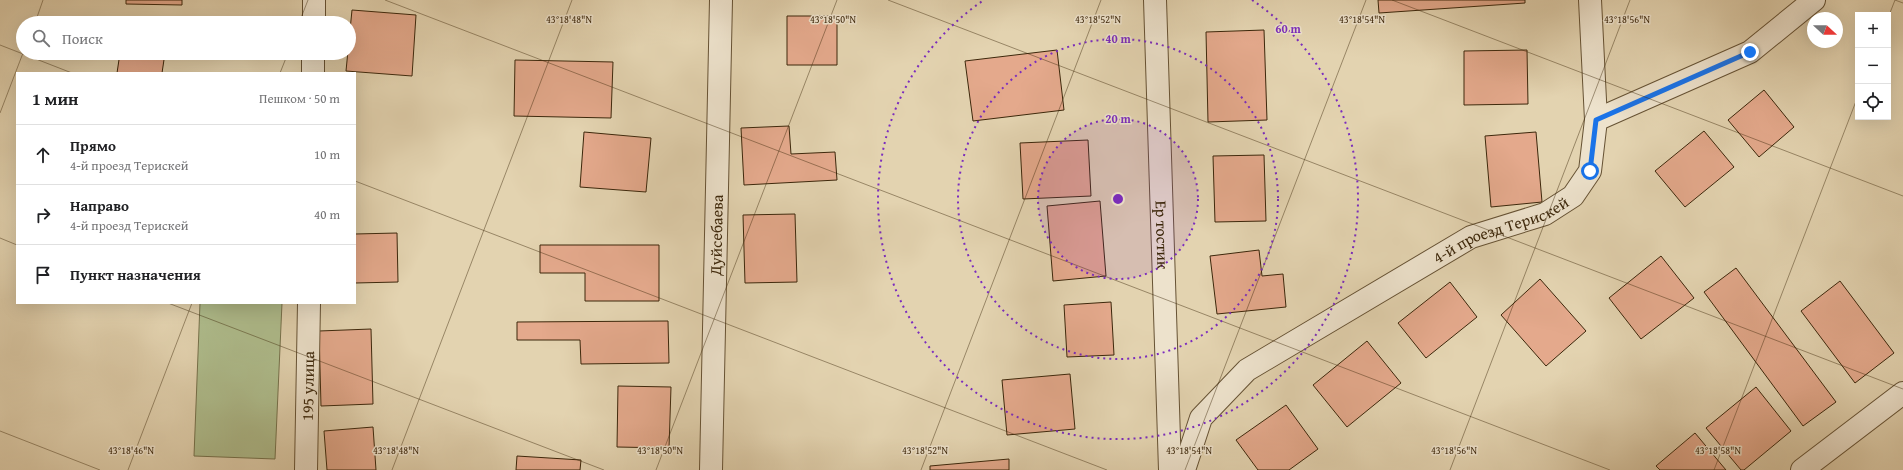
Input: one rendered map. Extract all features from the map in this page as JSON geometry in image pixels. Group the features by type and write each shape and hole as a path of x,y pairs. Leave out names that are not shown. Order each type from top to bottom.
{"street":[{"path":"314,0 314,16"},
{"name":"Дуйсебаева","path":"711,470 721,0"},
{"name":"Ер тостик","path":"1155,0 1170,470"},
{"name":"4-й проезд Терискей","path":"1184,470 1201,418 1247,370 1471,237 1545,214 1572,196 1590,171 1596,120 1590,0"},
{"path":"1596,120 1750,52 1814,0"},
{"path":"313,60 313,72"},
{"name":"195 улица","path":"306,470 309,304"},
{"path":"1802,470 1903,393"}],"green space":[{"path":"200,304 282,304 275,459 194,456"}],"building":[{"path":"126,0 182,0 182,5 126,4"},
{"path":"1378,0 1525,0 1525,3 1379,13"},
{"path":"352,10 416,15 412,76 346,71 347,60 356,60 356,16 351,16"},
{"path":"787,16 837,16 837,65 787,65"},
{"path":"1264,30 1267,120 1208,122 1206,32"},
{"path":"1057,50 1064,110 973,121 965,61"},
{"path":"1527,50 1528,104 1464,105 1464,51"},
{"path":"119,60 164,60 162,72 117,72"},
{"path":"515,60 613,62 611,118 514,116"},
{"path":"1764,90 1794,127 1759,157 1728,120"},
{"path":"789,126 791,154 835,152 837,180 744,185 741,128"},
{"path":"1704,131 1734,167 1685,207 1655,171"},
{"path":"584,132 651,138 646,192 580,187"},
{"path":"1536,132 1542,202 1491,207 1485,136"},
{"path":"1088,140 1091,196 1023,199 1020,143"},
{"path":"1264,155 1266,221 1215,222 1213,156"},
{"path":"1100,201 1106,276 1053,281 1047,206"},
{"path":"795,214 797,282 745,283 743,215"},
{"path":"397,233 398,282 356,283 356,234"},
{"path":"540,245 659,245 659,301 585,301 585,273 540,273"},
{"path":"1259,250 1262,276 1283,274 1286,307 1217,314 1210,256"},
{"path":"1661,256 1694,298 1641,339 1609,298"},
{"path":"1736,268 1836,402 1803,426 1704,292"},
{"path":"1540,279 1586,331 1546,366 1501,315"},
{"path":"1840,281 1894,353 1855,383 1801,311"},
{"path":"1450,282 1477,317 1426,358 1398,323"},
{"path":"1111,302 1114,355 1067,357 1064,305"},
{"path":"668,321 669,363 581,364 580,340 517,340 517,322"},
{"path":"371,329 373,404 321,406 319,331"},
{"path":"1367,341 1401,383 1347,427 1313,385"},
{"path":"1070,374 1075,429 1007,435 1002,380"},
{"path":"618,386 671,387 669,448 617,447"},
{"path":"1756,387 1791,431 1744,470 1741,470 1706,428"},
{"path":"1286,405 1318,449 1289,470 1258,470 1236,440"},
{"path":"373,427 376,470 327,470 324,431"},
{"path":"1695,433 1726,470 1660,470 1656,466"},
{"path":"517,456 581,460 580,470 516,470"},
{"path":"1009,459 1009,470 930,470 930,466"}],"route":[{"path":"1590,171 1596,120 1750,52"}]}
